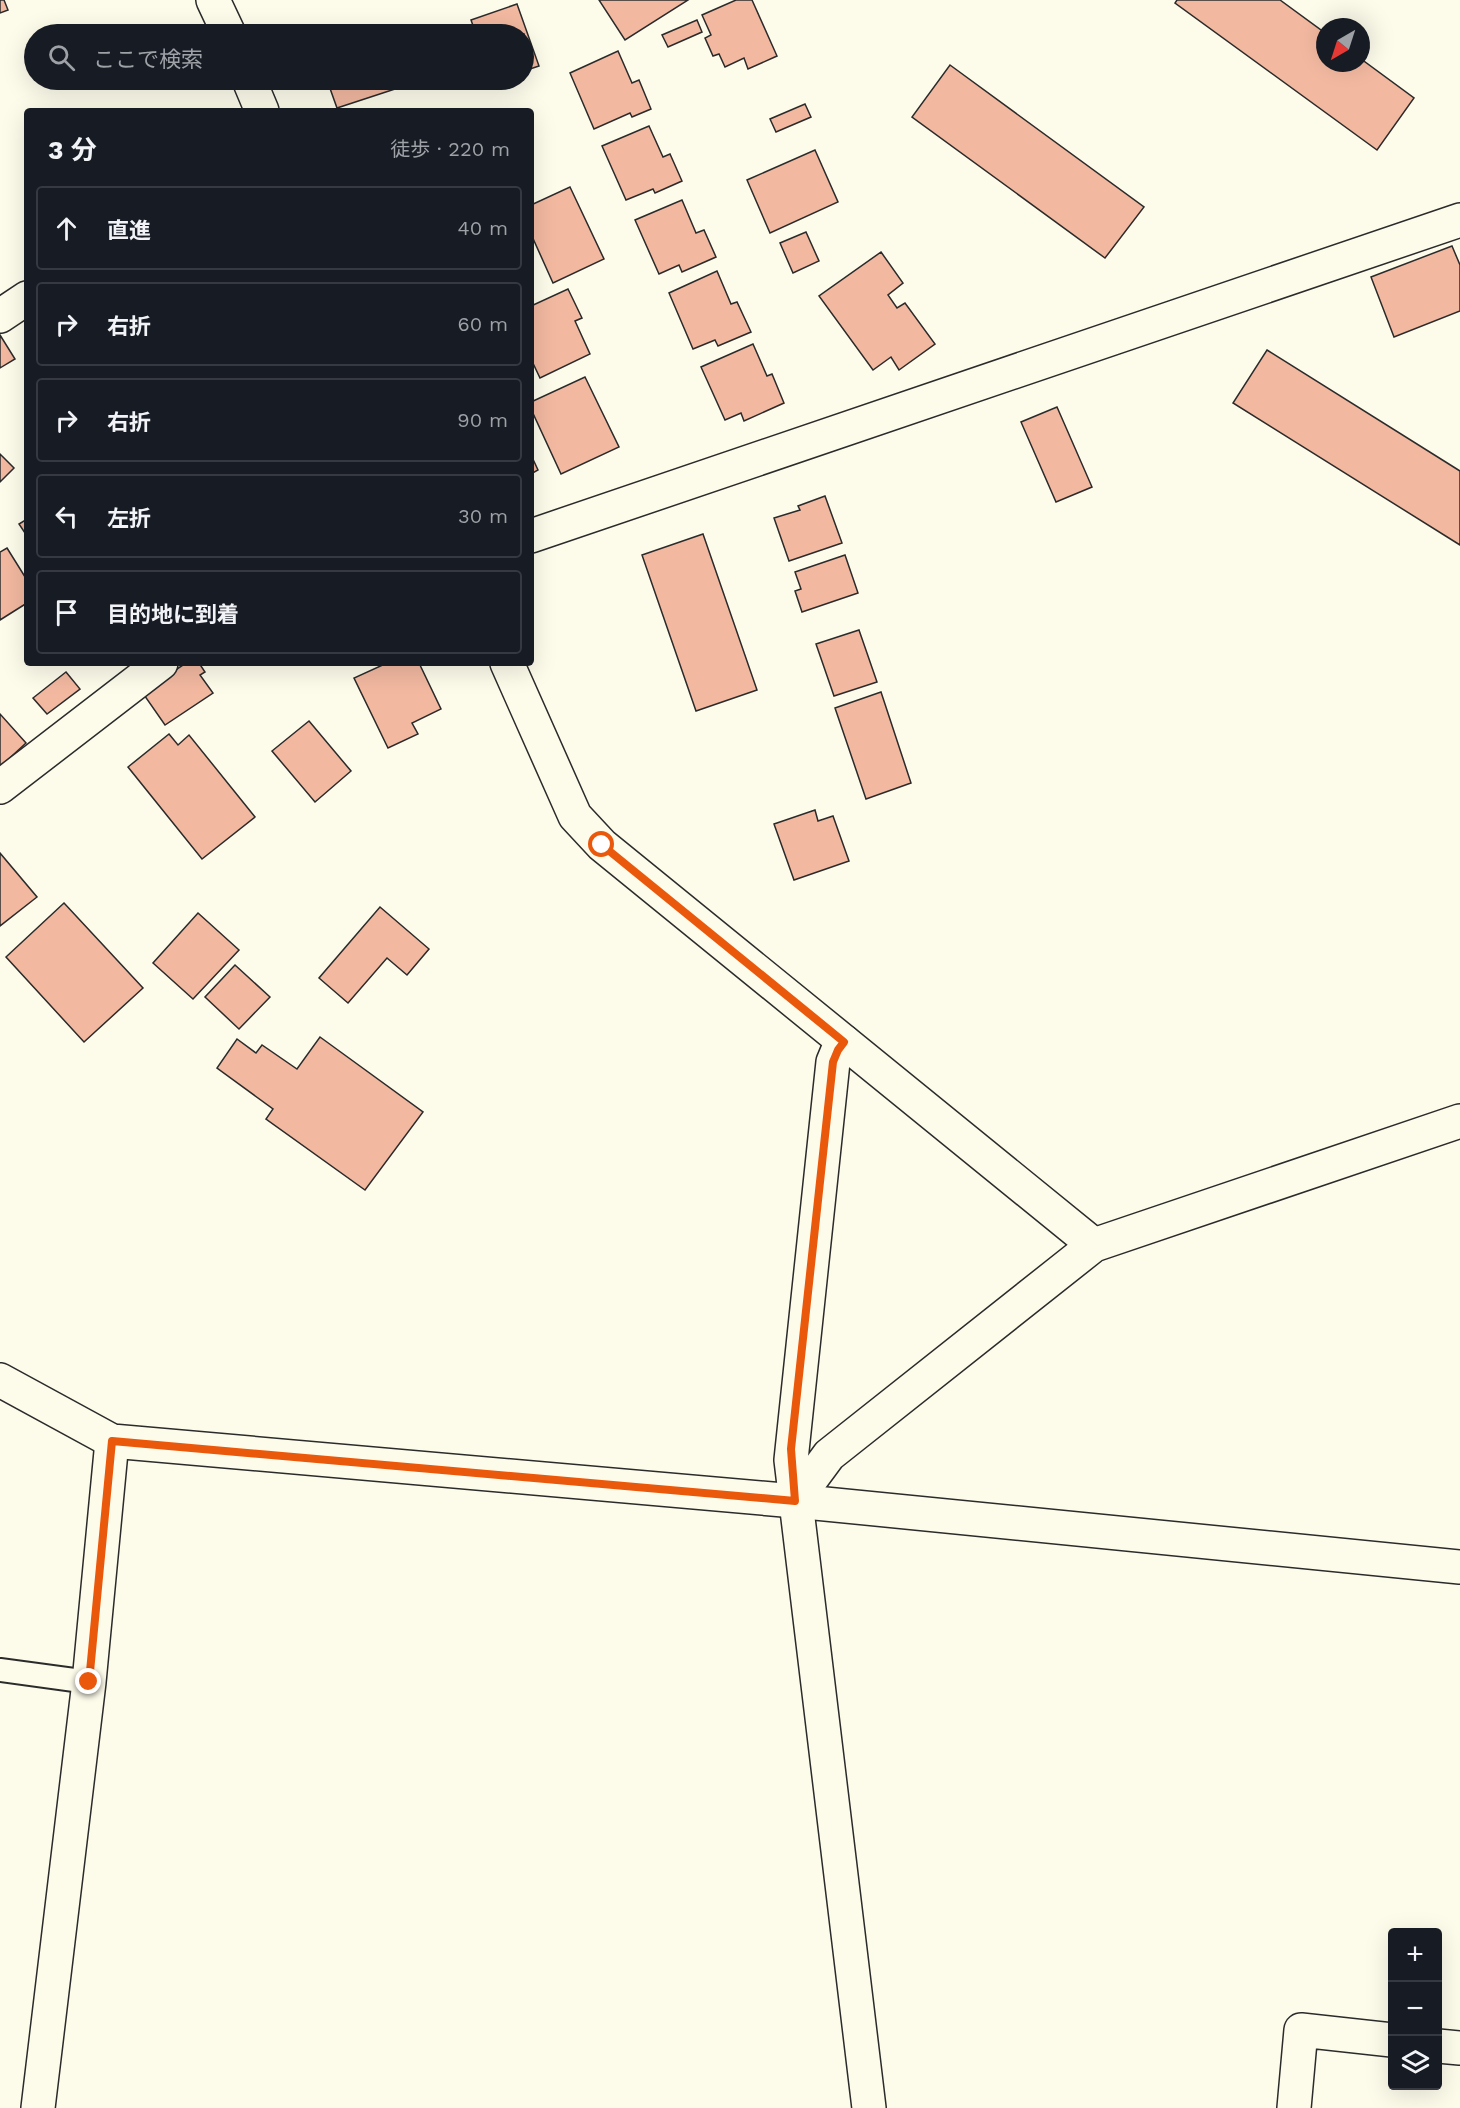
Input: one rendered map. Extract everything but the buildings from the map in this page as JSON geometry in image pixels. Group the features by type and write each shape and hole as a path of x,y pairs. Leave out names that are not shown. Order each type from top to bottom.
{"street":[{"path":"213,0 224,24"},
{"path":"253,90 261,108"},
{"path":"534,535 1460,220"},
{"path":"0,316 24,299"},
{"path":"0,787 157,666"},
{"path":"508,666 575,816 602,845 1094,1245"},
{"path":"844,1042 833,1062 792,1438 791,1471 869,2108"},
{"path":"795,1501 829,1455 1094,1245 1460,1121"},
{"path":"0,1380 112,1441 795,1501 1460,1567"},
{"path":"38,2108 89,1682 112,1441"},
{"path":"1294,2108 1301,2030 1388,2040"},
{"path":"1442,2046 1460,2048"}],"lane":[{"path":"0,1670 89,1682"}],"route":[{"path":"89,1682 112,1441 795,1501 791,1449 833,1062 844,1042 602,845"}]}
